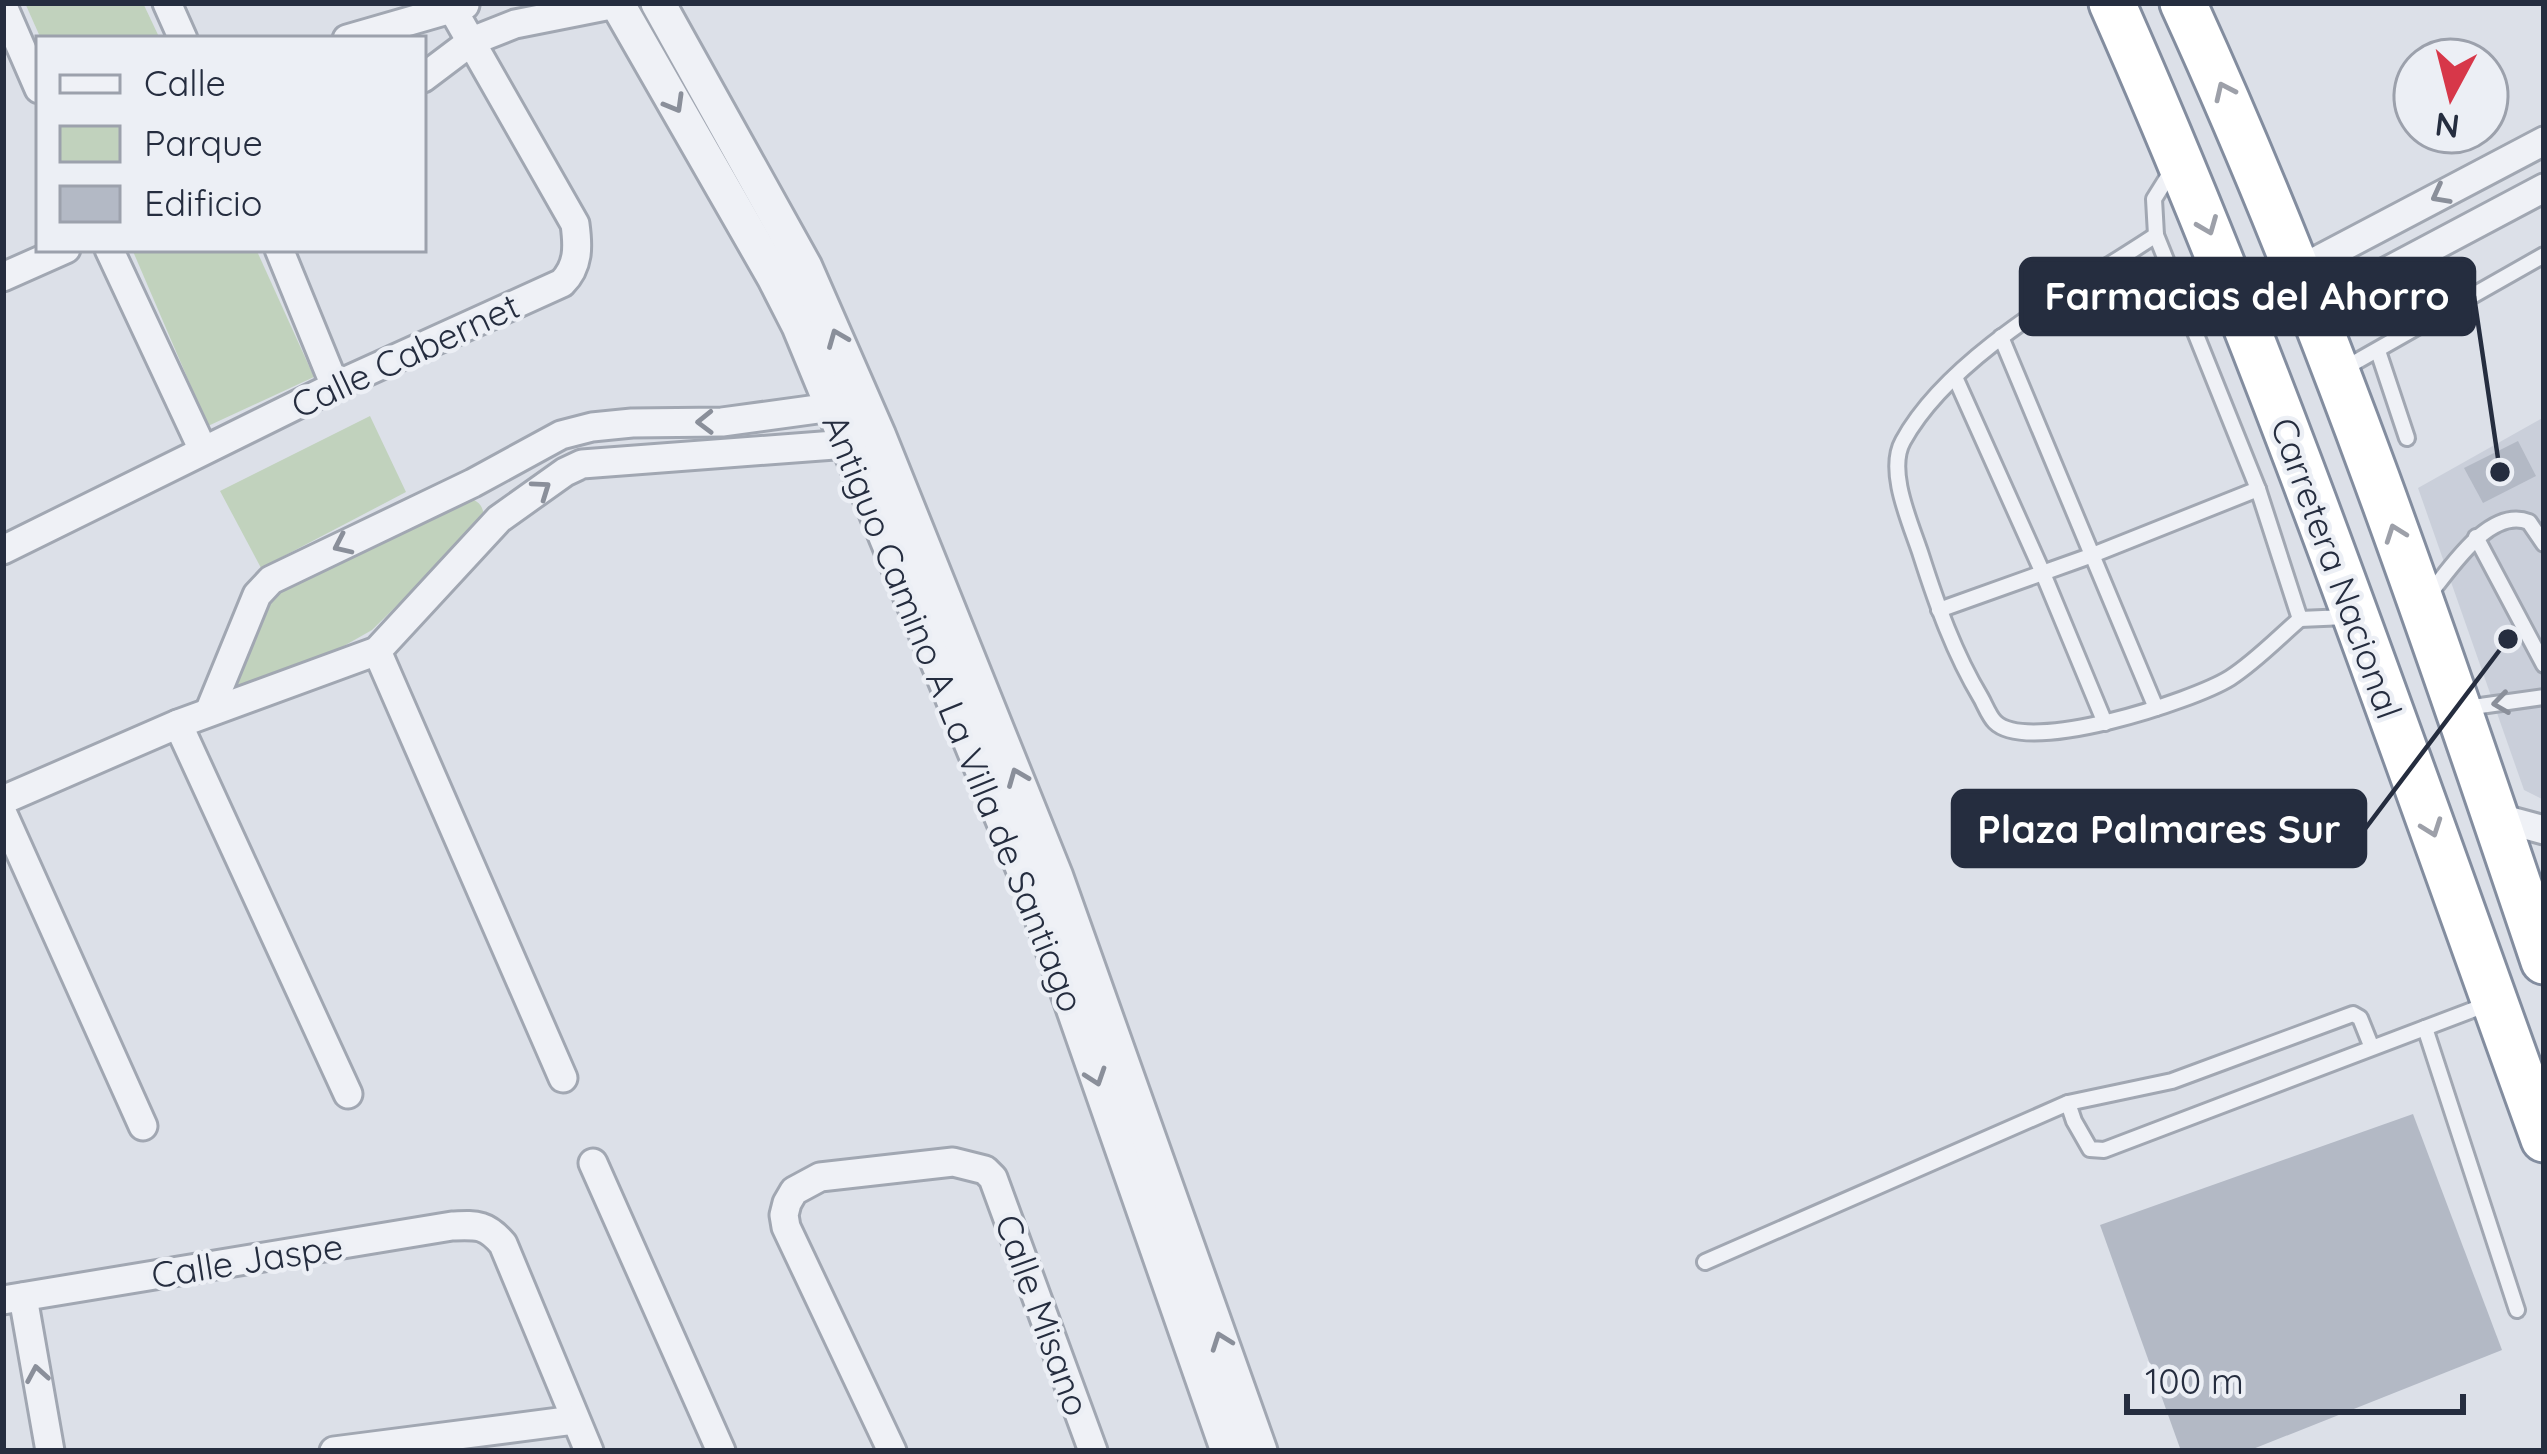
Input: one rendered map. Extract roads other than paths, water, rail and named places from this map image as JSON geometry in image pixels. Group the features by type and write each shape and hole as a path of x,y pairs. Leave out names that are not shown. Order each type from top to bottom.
{"highway":[{"name":"Carretera Nacional","path":"2112,3 2252,336 2544,1139"},
{"name":"Carretera Nacional","path":"2183,3 2242,131 2336,373 2544,961"}],"street":[{"path":"167,3 182,36"},
{"path":"209,712 257,595 271,580 561,435 632,423 722,422 847,402 805,267 658,3"},
{"path":"426,76 472,41 515,24 530,12 618,4"},
{"name":"Antiguo Camino A La Villa de Santiago","path":"618,4 799,326 847,402 863,439 1032,890 1228,1451"},
{"path":"356,36 457,5 472,41"},
{"path":"3,6 36,82"},
{"name":"Calle Cabernet","path":"3,550 335,386 562,283 571,274 578,246 575,224 472,41"},
{"path":"2305,291 2544,141"},
{"path":"2305,291 2544,188"},
{"path":"3,277 59,252"},
{"path":"110,252 202,450"},
{"path":"280,252 335,386"},
{"path":"3,800 178,724 376,651 499,519 582,464 863,439 1056,877 1261,1451"},
{"path":"473,483 499,519"},
{"path":"376,651 563,1078"},
{"path":"178,724 348,1094"},
{"path":"3,814 143,1126"},
{"path":"2496,818 2544,830"},
{"name":"Calle Misano","path":"892,1451 786,1227 787,1203 794,1191 820,1177 953,1162 986,1170 993,1178 1093,1451"},
{"path":"593,1163 722,1451"},
{"name":"Calle Jaspe","path":"13,1299 452,1226 476,1226 491,1230 502,1244 574,1420"},
{"path":"13,1299 50,1451"},
{"path":"334,1451 574,1420 589,1451"}],"lane":[{"path":"2180,158 2154,199 2156,235 2258,489 2300,619"},
{"path":"2156,235 2001,338 1955,377 1899,447 1898,482 1939,610 1965,672 1996,723 2018,733 2105,723 2228,679 2300,619 2355,617"},
{"path":"2336,373 2544,255"},
{"path":"2001,338 2156,708"},
{"path":"2378,351 2407,438"},
{"path":"1955,377 2105,723"},
{"path":"1939,610 2258,489"},
{"path":"2421,604 2476,537 2509,518 2535,527 2544,544"},
{"path":"2476,537 2544,665"},
{"path":"2458,709 2544,698"},
{"path":"2068,1103 2090,1149 2104,1150 2494,1002"},
{"path":"1705,1262 2068,1103 2172,1081 2353,1013 2360,1018 2372,1048"},
{"path":"2425,1028 2517,1310"}],"place":[{"name":"Farmacias del Ahorro","path":"2500,472"},
{"name":"Plaza Palmares Sur","path":"2508,639"}]}
